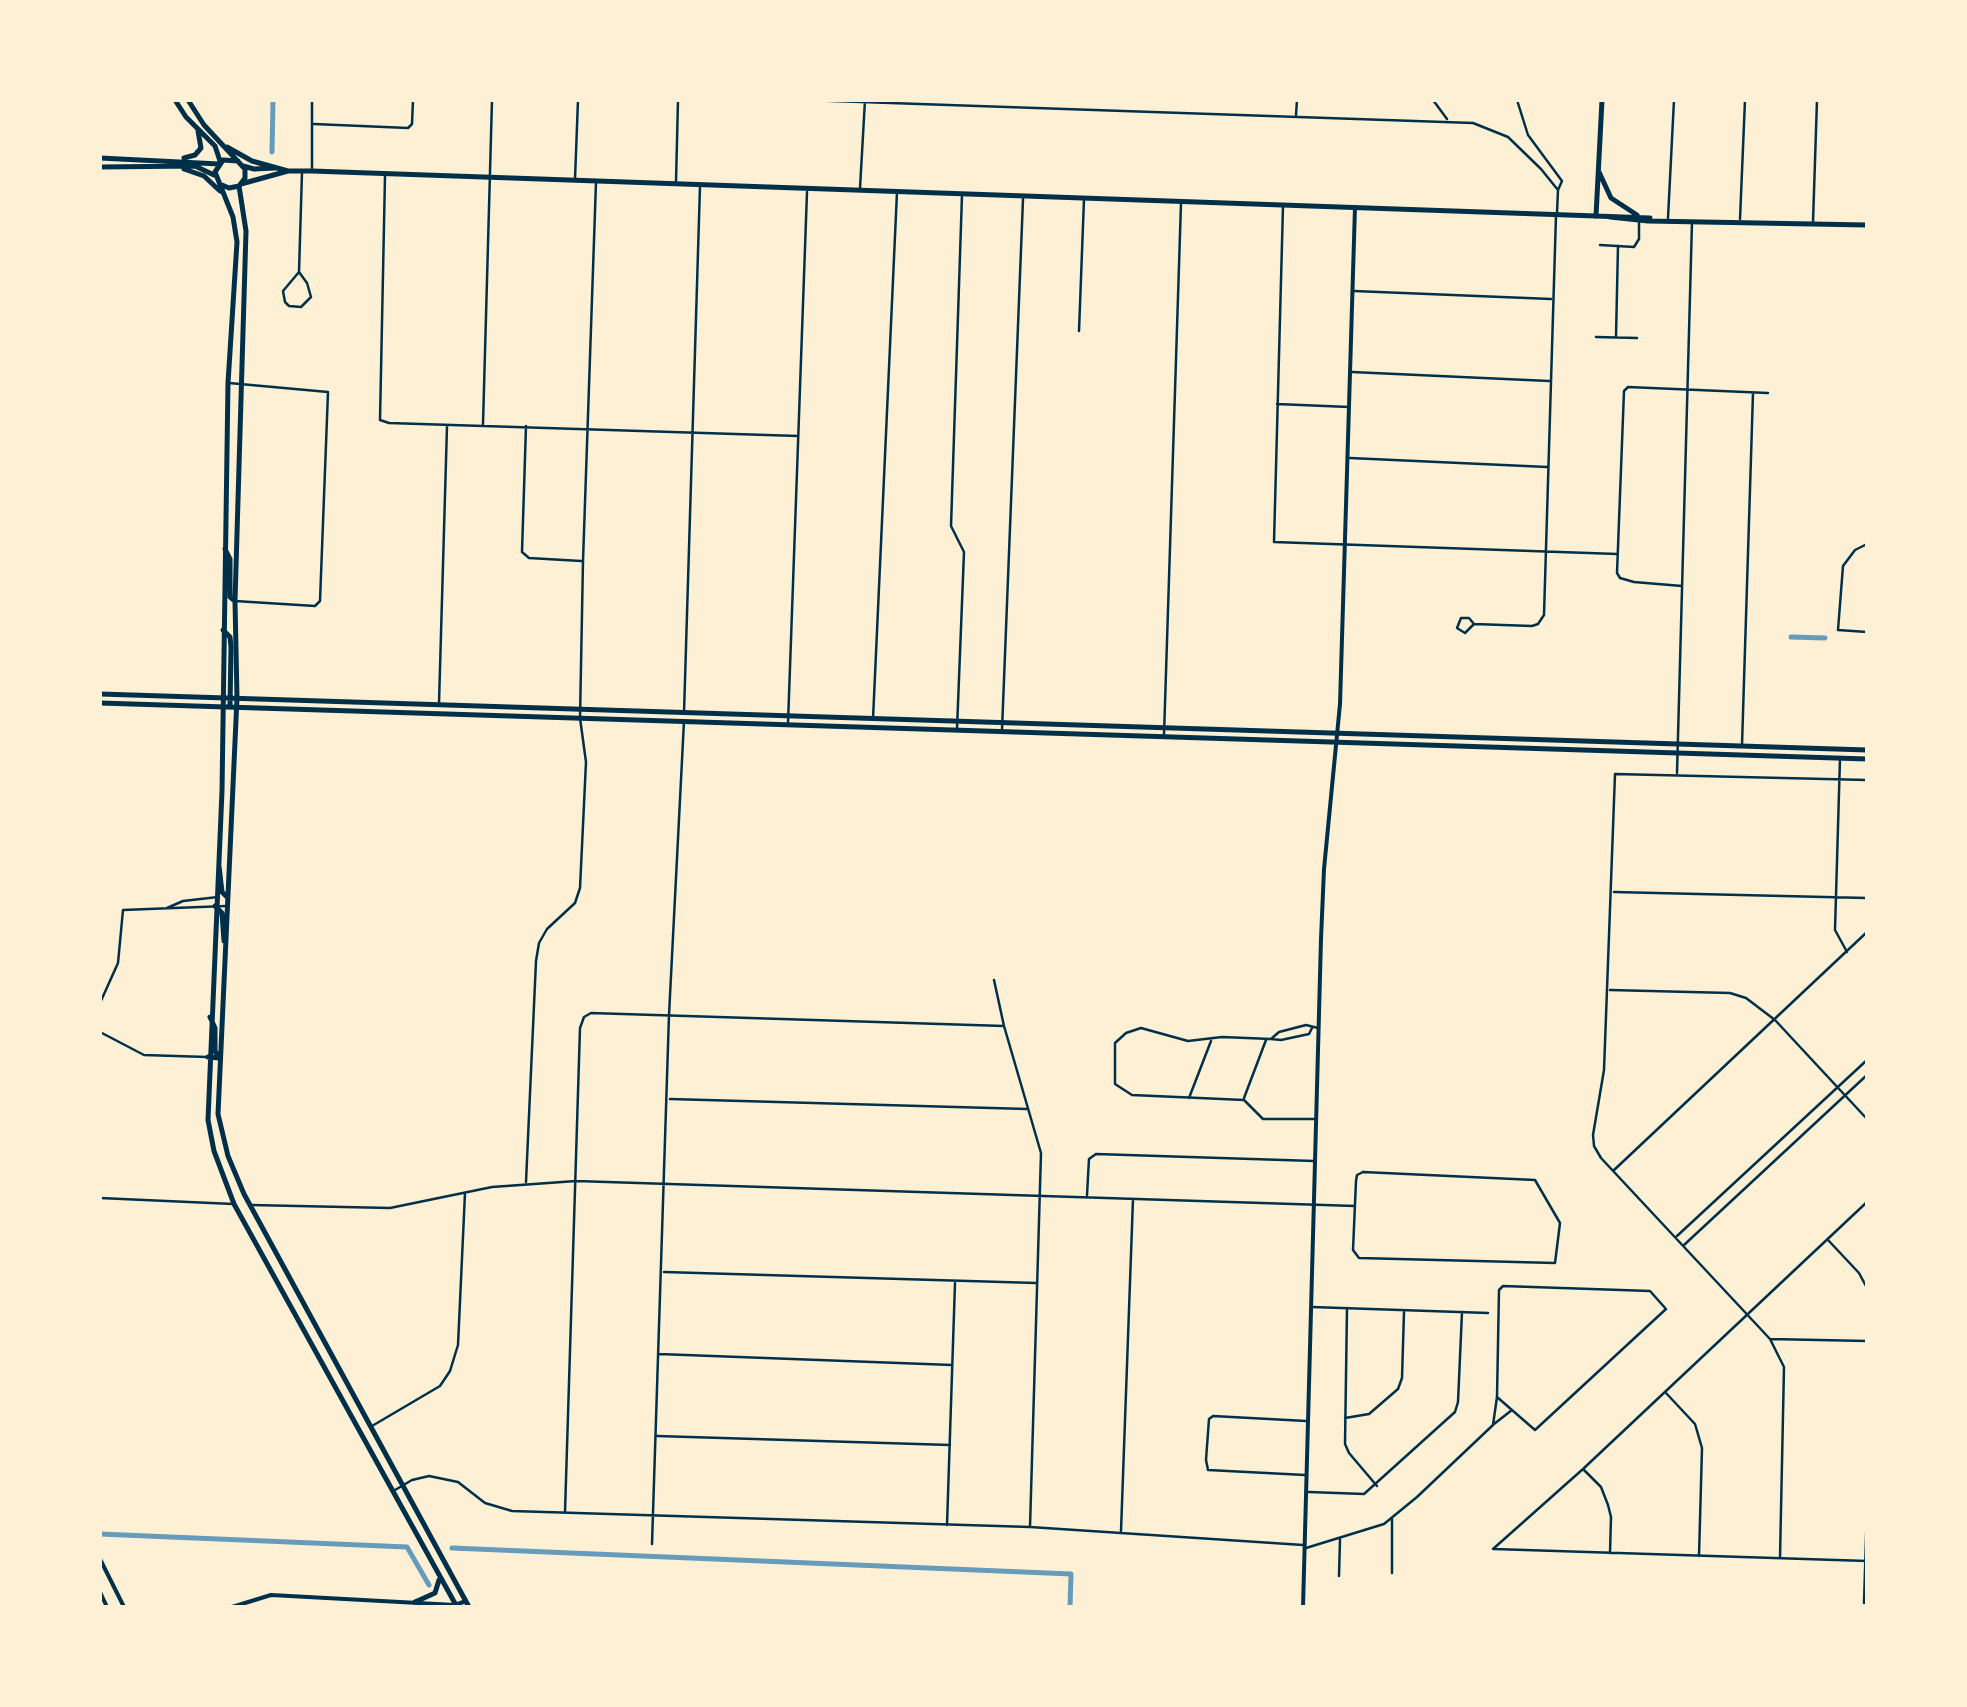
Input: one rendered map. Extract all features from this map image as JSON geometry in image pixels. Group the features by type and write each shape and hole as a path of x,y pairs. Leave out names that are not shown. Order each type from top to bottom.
{"main road":[{"path":"176,100 215,146 220,163 217,179 234,217 236,242 224,547 223,630 230,637 230,707 228,897 217,1089 220,1130 232,1170 249,1204 468,1604"},
{"path":"1596,216 1602,100"},
{"path":"179,108 189,101 204,125 241,163 245,178 240,185 246,231 235,601 208,1057 211,1135 234,1204 456,1606"},
{"path":"176,160 200,150 198,129"},
{"path":"224,146 252,161 302,171 1867,225"},
{"path":"100,158 220,163 231,158 254,170 278,168"},
{"path":"100,168 198,166 229,188 288,170"},
{"path":"171,167 200,173 226,196"},
{"path":"1598,172 1611,198 1638,218"},
{"path":"241,196 252,179"},
{"path":"224,547 230,560 231,601 235,601"},
{"path":"100,694 1867,750"},
{"path":"370,702 370,711"},
{"path":"100,703 1867,759"},
{"path":"639,720 664,716 665,712"},
{"path":"1108,735 1109,726"},
{"path":"1451,737 1451,746"},
{"path":"1806,748 1806,757"},
{"path":"217,864 222,892 228,897"},
{"path":"214,906 222,913 225,944"},
{"path":"210,1017 215,1028 215,1051 220,1058"},
{"path":"208,1057 220,1058"},
{"path":"234,1204 249,1204"},
{"path":"294,1311 304,1305"},
{"path":"415,1602 434,1593 440,1578"}],"street":[{"path":"312,100 312,171"},
{"path":"314,124 411,126 413,100"},
{"path":"483,426 492,100"},
{"path":"575,180 578,100"},
{"path":"676,184 678,100"},
{"path":"803,100 1448,121 1486,126 1508,137 1558,190"},
{"path":"1146,100 1146,112"},
{"path":"1296,100 1296,116"},
{"path":"1433,100 1448,121"},
{"path":"1474,624 1532,626 1544,615 1552,299 1558,190 1562,181 1528,134 1517,100"},
{"path":"1668,219 1674,100"},
{"path":"1740,221 1745,100"},
{"path":"1813,223 1818,100"},
{"path":"860,189 865,101"},
{"path":"298,272 311,297 301,307 285,302 283,291 298,272 302,171"},
{"path":"385,174 380,420 798,436"},
{"path":"526,1184 539,944 547,929 575,903 580,888 586,752 580,718 583,562 596,181"},
{"path":"652,1544 700,184"},
{"path":"788,724 807,188"},
{"path":"872,728 897,191"},
{"path":"956,730 964,552 951,526 962,193"},
{"path":"1002,732 1023,196"},
{"path":"1079,332 1084,198"},
{"path":"1164,736 1182,201"},
{"path":"1283,204 1274,542 1618,554"},
{"path":"1303,1607 1324,870 1338,742 1355,207"},
{"path":"1600,245 1634,246 1639,239 1638,218"},
{"path":"1677,776 1692,220"},
{"path":"1616,338 1618,246"},
{"path":"1354,291 1552,299"},
{"path":"1596,337 1637,338"},
{"path":"1352,372 1550,380"},
{"path":"228,383 328,392 318,604 235,601"},
{"path":"1683,586 1620,578 1617,573 1624,390 1768,393"},
{"path":"1742,746 1752,392"},
{"path":"1277,404 1350,407"},
{"path":"439,704 447,425"},
{"path":"526,426 522,552 529,558 583,562"},
{"path":"1349,458 1548,467"},
{"path":"1867,544 1856,550 1843,566 1838,630 1867,632"},
{"path":"1840,758 1835,930 1848,953"},
{"path":"1780,1558 1784,1367 1770,1339 1594,1146 1604,1070 1615,774 1867,780"},
{"path":"1613,892 1867,898"},
{"path":"162,911 183,901 228,897"},
{"path":"100,1003 118,963 123,910 227,906"},
{"path":"1613,1170 1867,932"},
{"path":"994,980 1040,1153 1030,1528"},
{"path":"1608,990 1730,993 1746,998 1775,1020 1867,1119"},
{"path":"565,1512 580,1028 584,1016 591,1013 1004,1026"},
{"path":"1244,1100 1268,1039 1279,1032 1306,1026 1320,1028"},
{"path":"1312,1028 1308,1034 1281,1040 1177,1040 1141,1028 1126,1033 1115,1043 1115,1084 1132,1095 1244,1100 1262,1120 1317,1119"},
{"path":"100,1032 144,1055 208,1057"},
{"path":"1189,1098 1212,1040"},
{"path":"1675,1238 1867,1060"},
{"path":"1683,1246 1867,1075"},
{"path":"667,1098 1028,1109"},
{"path":"1086,1197 1089,1159 1096,1154 1315,1162"},
{"path":"1363,1172 1535,1180 1560,1224 1557,1258 1546,1265 1358,1258 1353,1250 1355,1206 1357,1175 1363,1172"},
{"path":"249,1204 390,1208 526,1184 576,1181 1355,1206"},
{"path":"370,1427 440,1386 450,1372 458,1345 466,1193"},
{"path":"100,1198 234,1204"},
{"path":"1120,1532 1133,1198"},
{"path":"1866,1561 1493,1549 1867,1202"},
{"path":"1827,1239 1859,1273 1867,1288"},
{"path":"662,1272 1037,1284"},
{"path":"947,1525 956,1281"},
{"path":"1493,1424 1499,1290 1503,1286 1650,1291 1666,1309 1535,1430 1497,1397"},
{"path":"1311,1308 1488,1313"},
{"path":"1347,1308 1348,1453 1376,1486"},
{"path":"1345,1418 1369,1414 1398,1388 1402,1378 1404,1310"},
{"path":"1305,1492 1364,1494 1455,1412 1462,1312"},
{"path":"1770,1339 1867,1341"},
{"path":"659,1354 952,1365"},
{"path":"1664,1392 1695,1424 1702,1448 1699,1556"},
{"path":"392,1491 430,1476 446,1477 498,1509 1120,1532 1305,1547 1384,1524 1512,1410"},
{"path":"1306,1475 1208,1470 1206,1460 1209,1419 1213,1416 1307,1420"},
{"path":"657,1436 950,1445"},
{"path":"373,1456 383,1450"},
{"path":"1583,1469 1601,1486 1608,1505 1610,1553"},
{"path":"1864,1603 1867,1506"},
{"path":"1392,1518 1392,1573"},
{"path":"1339,1576 1340,1538"},
{"path":"100,1559 124,1607"},
{"path":"100,1592 108,1607"},
{"path":"232,1607 271,1594 468,1604"}],"waterway":[{"path":"272,152 273,100"},
{"path":"1791,637 1825,638"},
{"path":"100,1534 407,1547 429,1585"},
{"path":"452,1548 1071,1574 1070,1607"}]}
